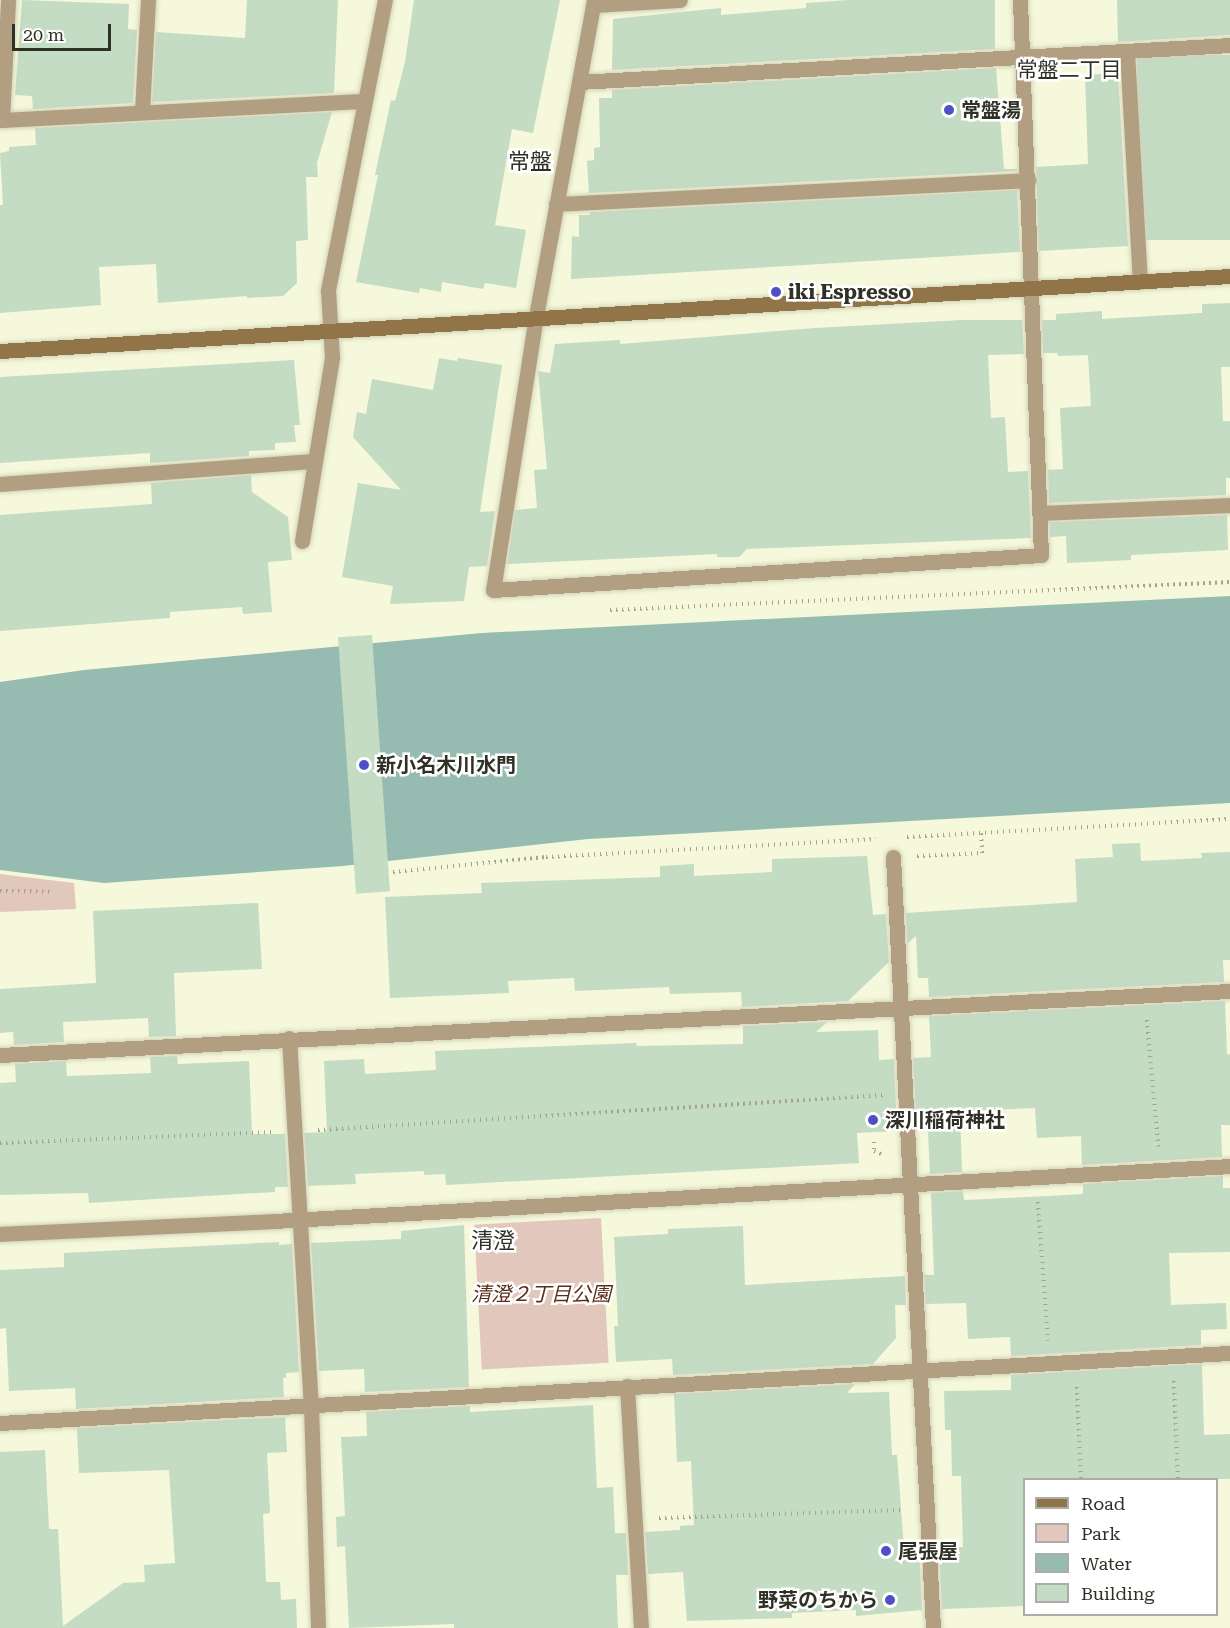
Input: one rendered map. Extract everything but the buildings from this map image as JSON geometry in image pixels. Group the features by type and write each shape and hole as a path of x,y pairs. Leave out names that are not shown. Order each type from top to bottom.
{"street":[{"path":"8,0 1,120 364,101"},
{"path":"142,111 148,0"},
{"path":"302,541 333,357 328,290 385,0"},
{"path":"680,0 594,3 536,316 493,590 1041,555 1033,287 1020,0"},
{"path":"579,82 1230,45"},
{"path":"1127,51 1140,282"},
{"path":"556,204 1028,180"},
{"path":"0,351 536,316 1230,276"},
{"path":"0,484 315,461"},
{"path":"1041,513 1230,505"},
{"path":"893,857 933,1628"},
{"path":"0,1055 289,1038 1230,991"},
{"path":"289,1038 311,1405 318,1628"},
{"path":"0,1234 1230,1166"},
{"path":"0,1423 1230,1353"},
{"path":"627,1386 641,1628"}],"path":[{"path":"604,610 1230,582"},
{"path":"903,837 1230,819"},
{"path":"893,857 982,853 981,833"},
{"path":"393,872 546,857 880,839"},
{"path":"0,891 52,892"},
{"path":"1144,995 1160,1170"},
{"path":"0,1143 295,1131 905,1094"},
{"path":"1036,1177 1049,1363"},
{"path":"1173,1357 1178,1478"},
{"path":"1076,1362 1081,1478"},
{"path":"634,1519 927,1509"}],"green space":[{"path":"0,874 74,883 76,909 0,912"},
{"name":"清澄２丁目公園","path":"601,1218 609,1363 482,1369 474,1225"}],"water":[{"path":"1230,596 1230,803 588,839 343,866 104,883 0,870 0,682 84,670 482,633"}],"place":[{"name":"常盤湯","path":"949,110"},
{"name":"iki Espresso","path":"776,292"},
{"name":"新小名木川水門","path":"364,765"},
{"name":"深川稲荷神社","path":"873,1120"},
{"name":"尾張屋","path":"886,1551"},
{"name":"野菜のちから","path":"890,1600"}],"district":[{"name":"常盤二丁目","path":"1069,70"},
{"name":"常盤","path":"530,162"},
{"name":"清澄","path":"493,1241"}]}
